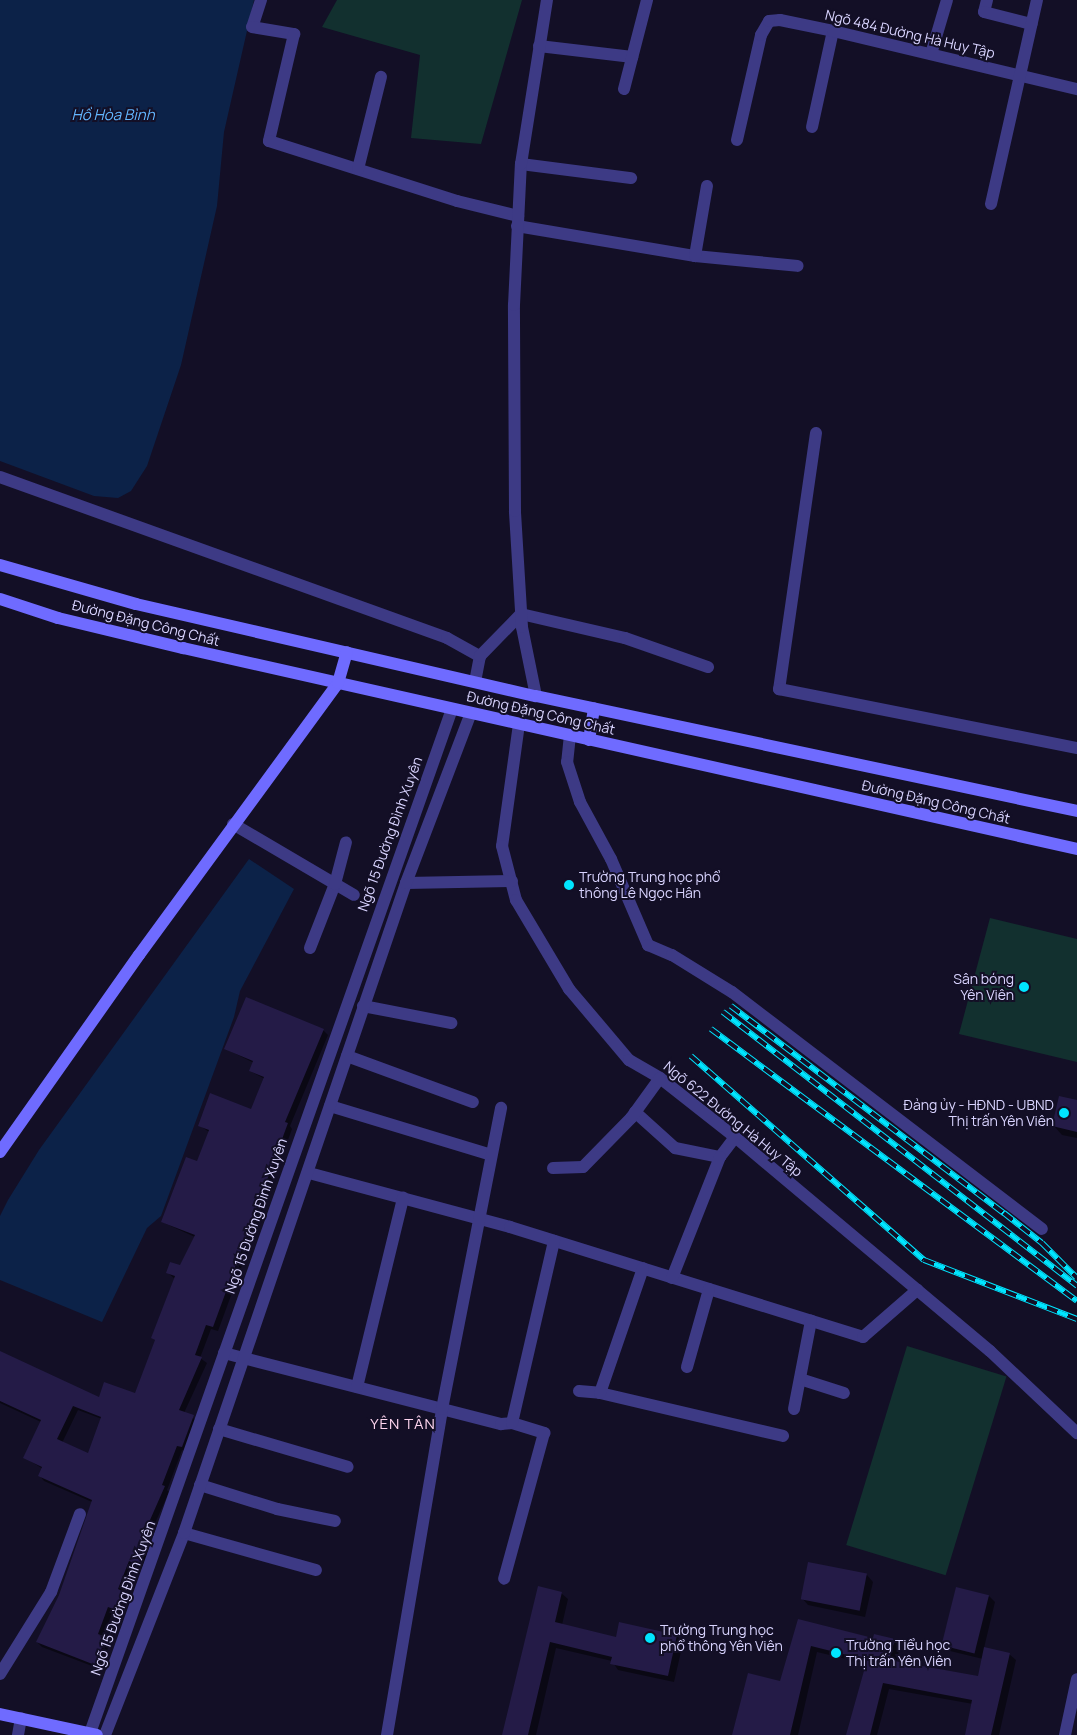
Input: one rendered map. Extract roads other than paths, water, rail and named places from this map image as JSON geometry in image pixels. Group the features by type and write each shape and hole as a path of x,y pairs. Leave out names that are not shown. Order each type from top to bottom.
{"main road":[{"name":"Đường Đặng Công Chất","path":"0,565 136,604 536,696 1077,811"},
{"name":"Đường Đặng Công Chất","path":"0,599 78,622 338,683 1077,850"},
{"path":"0,1152 233,824 338,683 347,652"},
{"path":"589,740 594,708"},
{"path":"0,1714 93,1734"}],"street":[{"path":"261,0 252,27 294,34 269,141 518,221 695,256 798,266"},
{"path":"536,696 521,614 515,501 514,305 520,164 547,0"},
{"path":"624,89 647,0"},
{"path":"931,54 947,0"},
{"path":"987,0 984,12 1031,24"},
{"path":"992,204 1018,75 1037,0"},
{"name":"Ngõ 484 Đường Hà Huy Tập","path":"737,140 761,35 769,21 833,31 1077,89"},
{"path":"812,127 833,31"},
{"path":"539,46 632,57"},
{"path":"358,169 381,77"},
{"path":"520,164 632,178"},
{"path":"695,256 707,186"},
{"path":"816,433 779,689 1077,748"},
{"path":"0,477 447,638 480,656"},
{"path":"475,681 480,656 521,614"},
{"path":"521,614 625,638 708,667"},
{"name":"Ngõ 15 Đường Đình Xuyên","path":"93,1734 336,1031 452,709"},
{"path":"105,1735 184,1533 309,1173 363,1006 406,883 471,713"},
{"name":"Ngõ 622 Đường Hà Huy Tập","path":"519,724 502,846 516,900 568,989 629,1060 660,1078 735,1137 990,1351 1077,1433"},
{"path":"570,735 567,762 580,802 611,859 648,945 672,955 732,992 1042,1229"},
{"path":"233,824 354,895"},
{"path":"310,948 335,884 346,842"},
{"path":"406,883 512,881"},
{"path":"363,1006 451,1023"},
{"path":"336,1031 353,1038"},
{"path":"347,1056 473,1102"},
{"path":"553,1168 583,1167 635,1112 660,1078"},
{"path":"330,1106 491,1155"},
{"path":"386,1735 442,1409 501,1108"},
{"path":"635,1112 675,1148 720,1157"},
{"path":"672,1278 720,1157 735,1137"},
{"path":"309,1173 478,1218 863,1337 917,1290"},
{"path":"356,1387 403,1198"},
{"path":"512,1423 554,1241"},
{"path":"600,1393 643,1268"},
{"path":"687,1367 709,1289"},
{"path":"794,1409 811,1321"},
{"path":"224,1353 502,1424 512,1423 544,1433 504,1579"},
{"path":"800,1379 844,1393"},
{"path":"579,1391 600,1393 783,1436"},
{"path":"219,1429 348,1467"},
{"path":"200,1485 277,1509 335,1521"},
{"path":"0,1674 51,1592 80,1514"},
{"path":"184,1533 316,1570"},
{"path":"1065,1735 1077,1679"},
{"path":"18,1735 21,1718"}],"water":[{"name":"Hồ Hòa Bình","path":"0,0 254,0 224,132 217,206 181,365 147,466 131,491 118,498 94,496 0,461"},
{"path":"249,859 294,889 240,991 234,1017 161,1216 147,1228 102,1322 0,1280 0,1216 8,1200 39,1150"}],"railway":[{"path":"731,1006 1004,1213 1042,1243 1077,1278"},
{"path":"723,1012 1077,1286"},
{"path":"711,1029 1077,1301"},
{"path":"691,1056 924,1260 1077,1319"}],"place":[{"name":"Trường Trung học phổ thông Lê Ngọc Hân","path":"569,885"},
{"name":"Sân bóng Yên Viên","path":"1024,987"},
{"name":"Đảng ủy - HĐND - UBND Thị trấn Yên Viên","path":"1064,1113"},
{"name":"Trường Trung học phổ thông Yên Viên","path":"650,1638"},
{"name":"Trường Tiểu học Thị trấn Yên Viên","path":"836,1653"}],"district":[{"name":"YÊN TÂN","path":"403,1424"}]}
